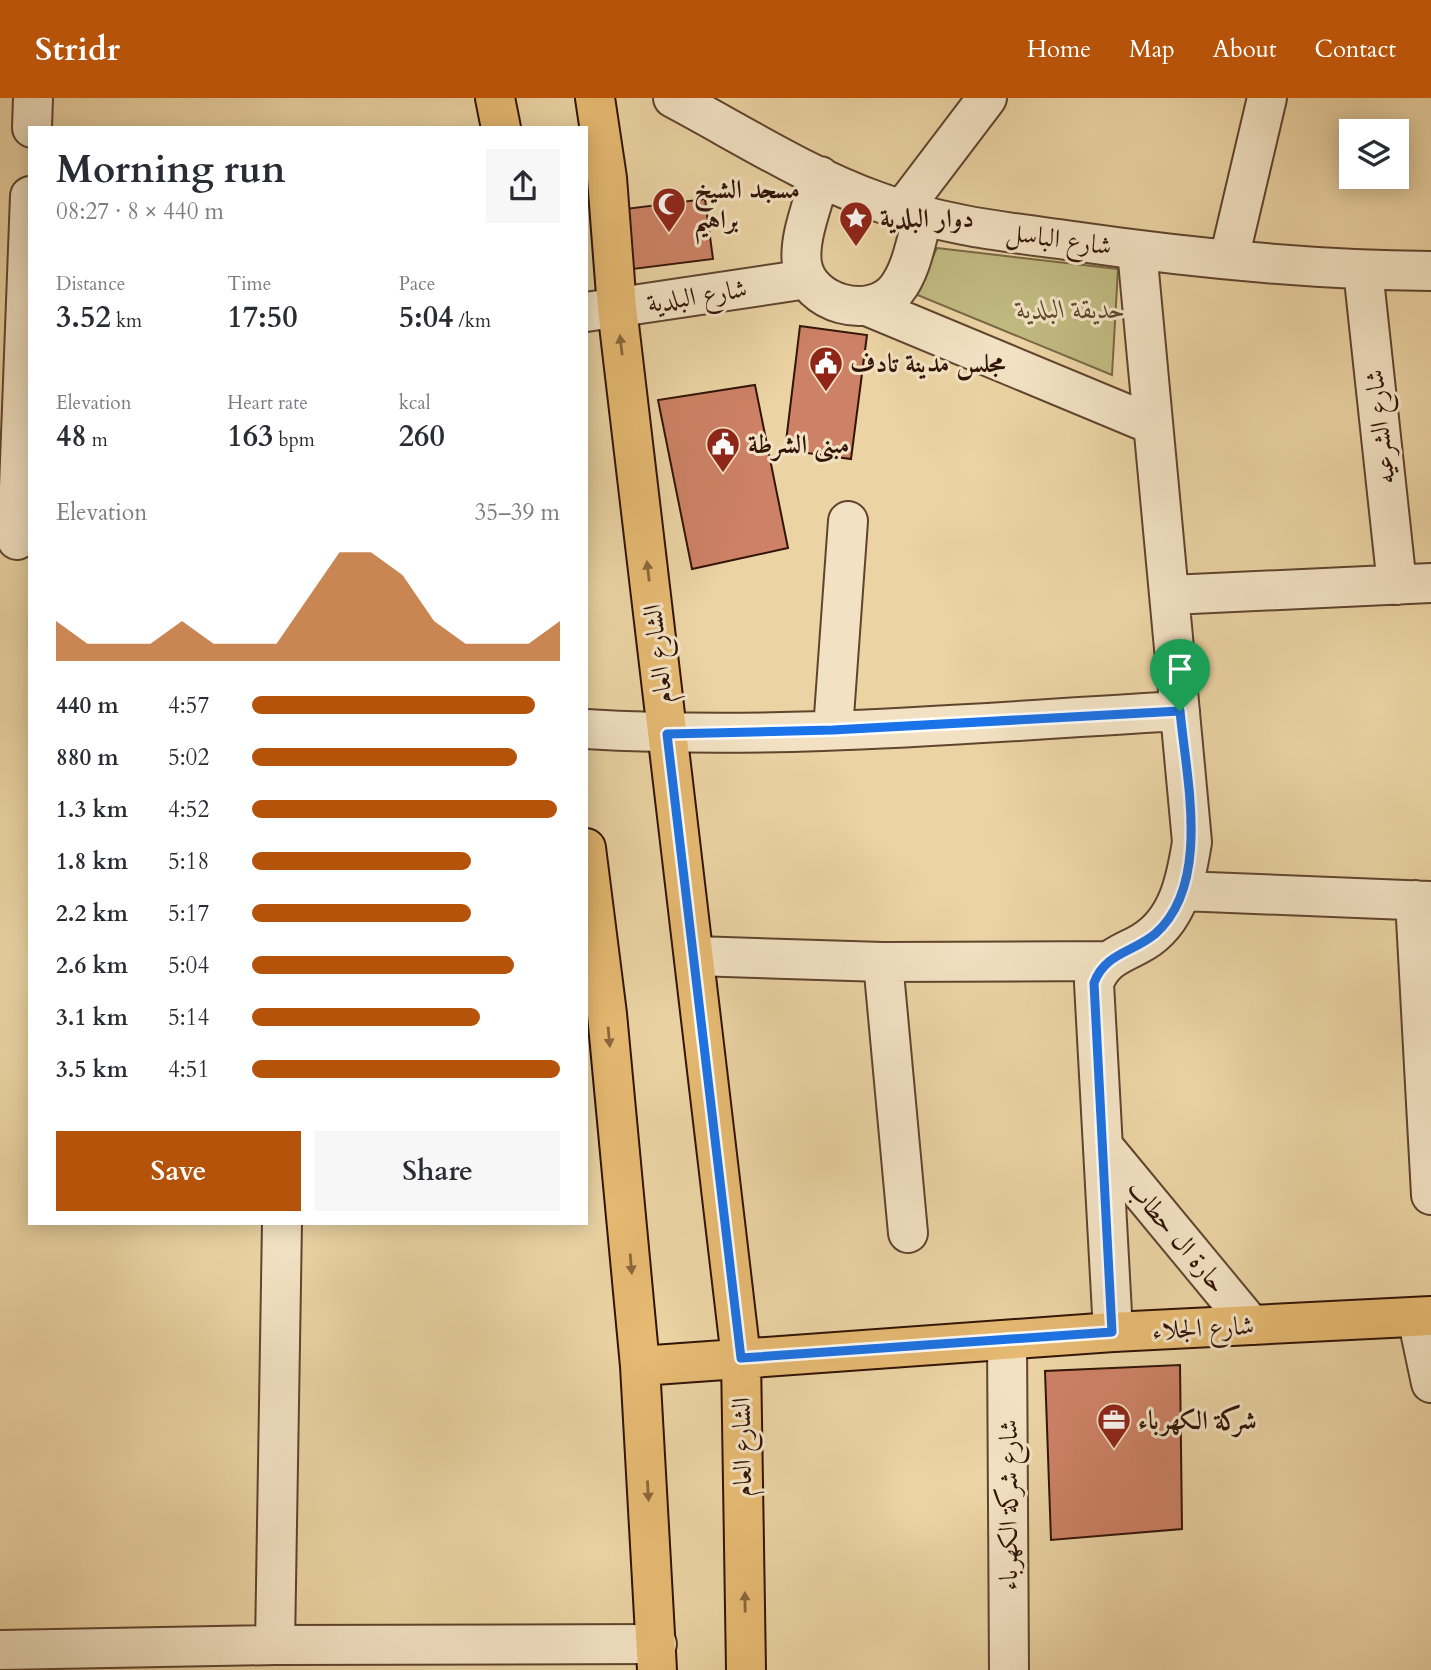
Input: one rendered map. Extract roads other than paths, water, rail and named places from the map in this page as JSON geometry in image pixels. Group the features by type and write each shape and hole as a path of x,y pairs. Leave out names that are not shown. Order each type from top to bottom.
{"main road":[{"path":"495,98 500,126"},
{"name":"الشارع العام","path":"595,98 607,177 602,310 667,734 741,1358 746,1670"},
{"path":"588,864 607,1014 640,1366 657,1657"},
{"name":"شارع الجلاء","path":"640,1366 1112,1332 1424,1316"}],"street":[{"path":"32,126 33,98"},
{"name":"شارع الباسل","path":"673,98 820,176 912,213 962,226 1137,250 1229,259 1363,270 1431,271"},
{"path":"867,306 890,297 902,281 912,213 987,98"},
{"path":"1229,259 1267,98"},
{"path":"820,176 802,252 807,279 813,288 831,300 867,306 1153,425"},
{"path":"695,956 883,962 1106,961 1154,934 1175,908 1182,891 1192,842 1137,250"},
{"name":"شارع الشرعيه","path":"1363,270 1414,584"},
{"name":"شارع البلدية","path":"602,310 807,279"},
{"path":"16,540 26,398 28,297"},
{"path":"833,730 848,521"},
{"path":"1170,594 1414,584"},
{"path":"588,729 667,734 833,730 1180,711"},
{"path":"1182,891 1423,901 1431,1195"},
{"path":"1106,961 1094,983 1112,1332"},
{"path":"883,962 908,1233"},
{"name":"حارة ال حطاب","path":"1103,1146 1251,1325"},
{"path":"275,1645 282,1225"},
{"path":"1424,1316 1431,1383"},
{"name":"شارع شركة الكهرباء","path":"1007,1339 1009,1670"},
{"path":"0,1650 275,1645 657,1657"}],"place":[{"name":"مسجد الشيخ براهيم","path":"669,234"},
{"name":"دوار البلدية","path":"856,248"},
{"name":"مجلس مدينة تادف","path":"826,393"},
{"name":"مبنى الشرطة","path":"723,474"},
{"name":"شركة الكهرباء","path":"1114,1450"}],"park label":[{"name":"حديقة البلدية","path":"1071,309"}]}
